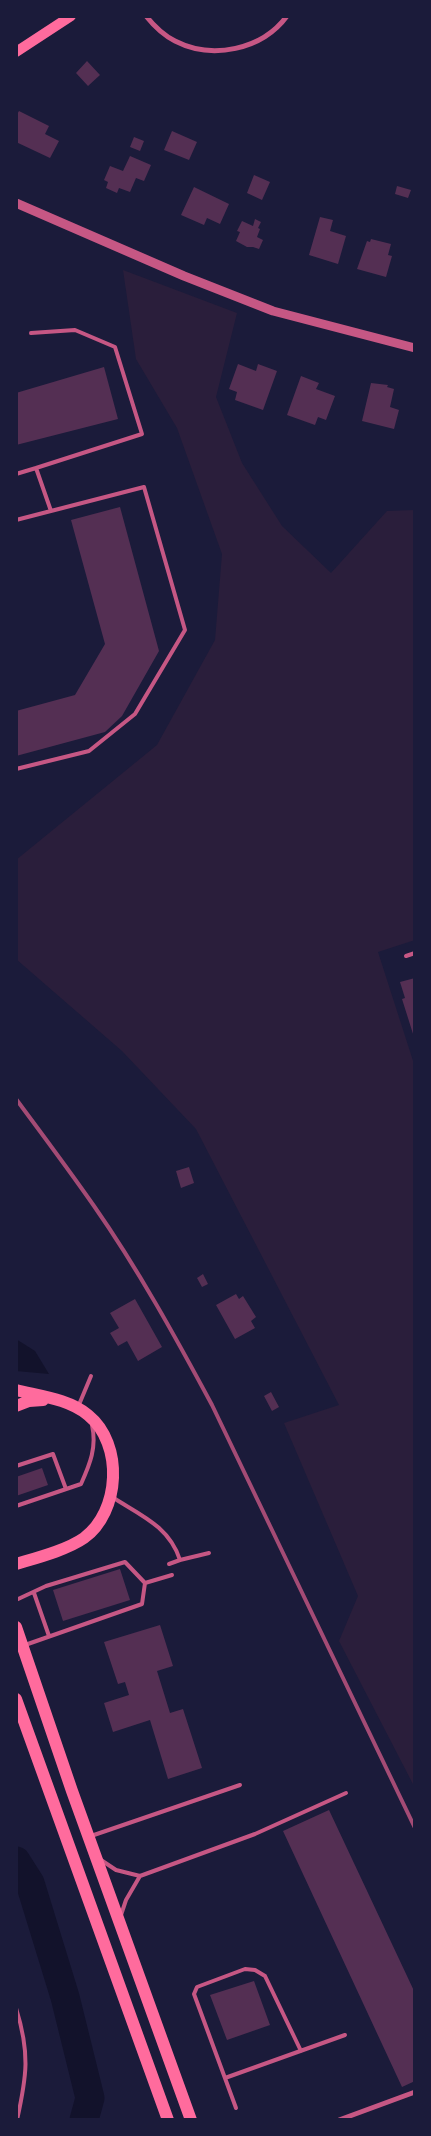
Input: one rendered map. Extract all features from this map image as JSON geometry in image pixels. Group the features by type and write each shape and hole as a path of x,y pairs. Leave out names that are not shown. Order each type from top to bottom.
{"main road":[{"path":"16,52 71,16"},
{"path":"16,1390 78,1408 89,1416 105,1438 112,1459 113,1481 110,1496 100,1521 84,1538 16,1564"},
{"path":"16,1406 29,1401 55,1400"},
{"path":"16,1627 191,2120"},
{"path":"16,1699 168,2120"}],"street":[{"path":"146,16 156,28 173,40 198,49 215,51 237,49 254,42 276,29 287,16"},
{"path":"16,203 184,276 273,311 415,348"},
{"path":"339,2120 415,2092"}],"lane":[{"path":"16,474 142,434 115,347 75,330 31,333"},
{"path":"36,468 51,510"},
{"path":"16,520 144,487 186,630 135,714 89,750 16,769"},
{"path":"406,956 415,953"},
{"path":"78,1408 90,1376"},
{"path":"16,1506 81,1484 94,1451 95,1438 89,1416"},
{"path":"16,1466 53,1454 66,1489"},
{"path":"110,1496 151,1521 168,1535 176,1547 180,1560"},
{"path":"168,1564 209,1553"},
{"path":"16,1600 46,1586 124,1562 145,1583"},
{"path":"145,1583 172,1575"},
{"path":"23,1645 142,1604 145,1583"},
{"path":"34,1593 49,1636"},
{"path":"89,1837 240,1785"},
{"path":"98,1859 116,1870 140,1876 255,1834 346,1793"},
{"path":"120,1920 126,1900 140,1876"},
{"path":"236,2108 194,1990 245,1969 255,1970 265,1976 301,2051"},
{"path":"16,2008 24,2032 26,2058 26,2081 17,2120"},
{"path":"225,2078 345,2035"}],"shaded area":[{"path":"123,270 237,313 216,397 242,463 282,526 331,573 387,511 415,510 415,940 378,952 415,1067 415,1788 339,1641 358,1596 284,1423 339,1405 196,1129 122,1051 16,959 16,860 157,745 215,640 222,554 177,428 136,359"},
{"path":"16,1339 35,1351 49,1374 16,1371"}],"building":[{"path":"87,61 100,75 88,86 76,73"},
{"path":"19,111 49,126 45,134 59,141 50,158 16,142 16,116"},
{"path":"172,131 197,142 189,160 164,150"},
{"path":"134,137 144,141 140,151 130,147"},
{"path":"130,156 151,165 144,181 136,178 130,192 119,188 117,193 106,188 108,182 104,180 110,166 123,171"},
{"path":"254,175 270,182 262,200 247,193"},
{"path":"397,186 411,190 408,198 395,194"},
{"path":"194,187 229,204 220,224 207,218 204,225 181,215"},
{"path":"320,217 333,220 330,231 346,236 338,264 309,255"},
{"path":"255,219 261,222 257,237 263,240 259,249 247,247 236,241 240,232 237,231 242,221 253,226"},
{"path":"371,239 391,244 388,255 392,256 386,277 357,269 367,241 370,242"},
{"path":"238,364 256,371 258,364 277,371 263,410 235,400 237,392 229,389"},
{"path":"104,367 118,419 16,445 16,393"},
{"path":"301,376 319,383 316,389 335,396 326,420 318,417 315,425 287,415"},
{"path":"371,383 388,385 387,387 394,389 390,407 399,410 394,429 362,421"},
{"path":"120,507 159,651 122,716 105,732 16,756 16,711 75,695 105,644 71,520"},
{"path":"415,978 414,1037 402,999 405,998 400,982"},
{"path":"189,1167 194,1183 181,1188 176,1171"},
{"path":"203,1274 208,1284 202,1287 197,1278"},
{"path":"236,1294 239,1299 243,1296 256,1317 251,1321 255,1328 235,1339 216,1305"},
{"path":"135,1299 162,1347 138,1361 127,1341 118,1346 110,1333 119,1328 110,1313"},
{"path":"271,1392 279,1407 272,1411 264,1396"},
{"path":"42,1468 48,1485 16,1496 16,1477"},
{"path":"120,1569 130,1600 63,1621 53,1590"},
{"path":"160,1625 173,1666 157,1671 170,1713 183,1709 202,1768 168,1779 150,1720 113,1732 104,1703 129,1695 125,1682 118,1684 104,1642"},
{"path":"329,1810 415,1993 415,2081 402,2087 283,1831"},
{"path":"254,1981 270,2025 227,2040 210,1995"}],"waterway":[{"path":"16,1861 30,1883 65,1997 90,2098 84,2120"}],"railway":[{"path":"16,1099 110,1230 185,1354 212,1405 415,1828"}]}
